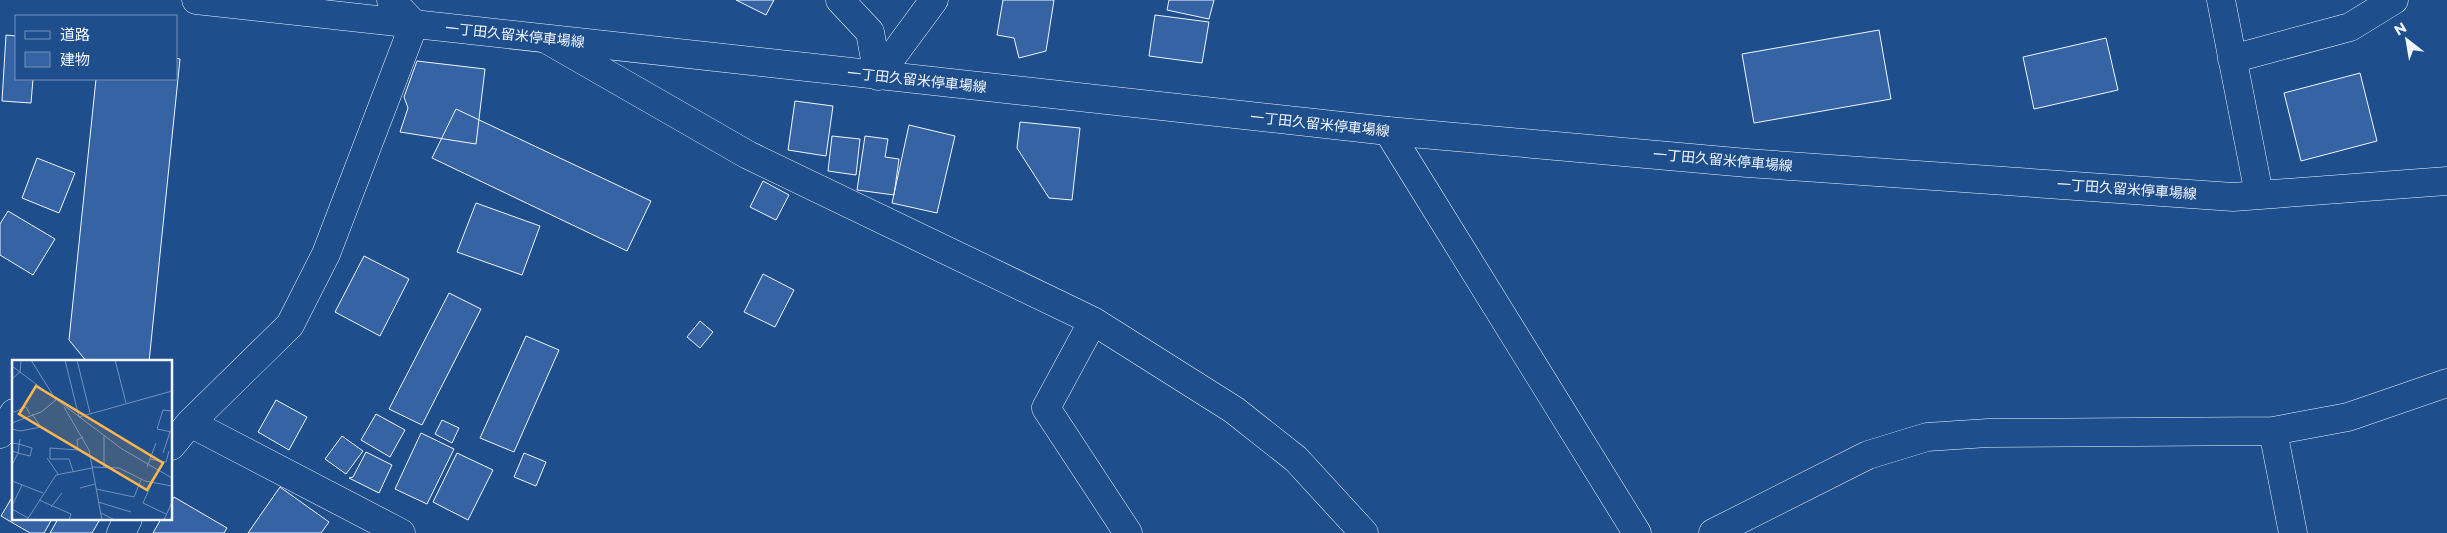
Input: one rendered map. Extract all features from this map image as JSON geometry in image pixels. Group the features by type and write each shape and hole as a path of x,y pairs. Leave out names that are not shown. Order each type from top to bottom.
{"street":[{"name":"一丁田久留米停車場線","path":"196,0 1388,131 1756,164 2233,196 2447,181"},
{"path":"172,445 190,423 290,326 326,254 414,24 390,0"},
{"path":"840,0 870,32 878,76"},
{"path":"878,76 934,0"},
{"path":"2221,0 2259,194"},
{"path":"2232,59 2350,27 2394,0"},
{"path":"546,38 748,155 1094,321 1234,410 1296,459 1364,533"},
{"path":"1388,131 1637,533"},
{"path":"1094,321 1046,408 1128,533"},
{"path":"1713,533 1868,455 1927,437 1988,433 2273,431 2348,417 2447,383"},
{"path":"0,434 12,416"},
{"path":"190,423 401,533"},
{"path":"2273,431 2293,533"},
{"path":"120,533 127,520"}],"building":[{"path":"736,0 774,0 766,15"},
{"path":"1003,0 1054,0 1046,51 1019,58 1014,38 997,35"},
{"path":"1169,0 1214,0 1209,19 1167,10"},
{"path":"1155,15 1209,22 1202,63 1149,56"},
{"path":"1879,30 1891,99 1754,123 1742,54"},
{"path":"6,35 15,36 15,80 33,80 31,103 2,101"},
{"path":"2106,38 2118,90 2034,109 2023,57"},
{"path":"178,58 180,59 178,79"},
{"path":"417,61 485,69 476,144 400,132 408,108 404,97"},
{"path":"2360,73 2377,141 2301,161 2284,93"},
{"path":"96,80 178,80 149,360 85,360 69,340"},
{"path":"795,101 833,106 826,156 788,150"},
{"path":"456,109 651,201 627,251 432,158"},
{"path":"1020,122 1080,128 1072,200 1049,198 1017,148"},
{"path":"909,125 955,136 937,213 892,203"},
{"path":"832,136 860,139 856,175 828,171"},
{"path":"865,136 888,139 885,157 899,159 894,195 857,190"},
{"path":"37,158 75,173 59,213 22,198"},
{"path":"763,181 789,195 776,220 750,207"},
{"path":"476,203 540,226 522,275 457,252"},
{"path":"8,211 55,239 33,275 0,255 0,224"},
{"path":"364,256 409,279 380,336 335,312"},
{"path":"763,274 794,290 775,327 744,312"},
{"path":"449,293 481,309 422,425 389,409"},
{"path":"700,321 713,332 700,348 687,337"},
{"path":"526,336 559,350 514,452 480,438"},
{"path":"276,400 307,417 289,450 258,432"},
{"path":"376,414 405,430 390,457 361,440"},
{"path":"442,420 459,428 452,443 435,434"},
{"path":"421,433 454,449 427,504 395,489"},
{"path":"342,436 363,451 346,474 325,459"},
{"path":"366,452 392,465 379,493 349,478 353,477"},
{"path":"457,453 493,470 468,520 433,502"},
{"path":"524,453 546,462 536,486 514,477"},
{"path":"280,487 329,522 321,533 248,533"},
{"path":"12,497 12,520 51,520 44,533 30,533 1,516"},
{"path":"174,497 227,528 224,533 153,533 160,520 172,520 172,500"},
{"path":"57,520 99,521 92,533 50,533"}]}
